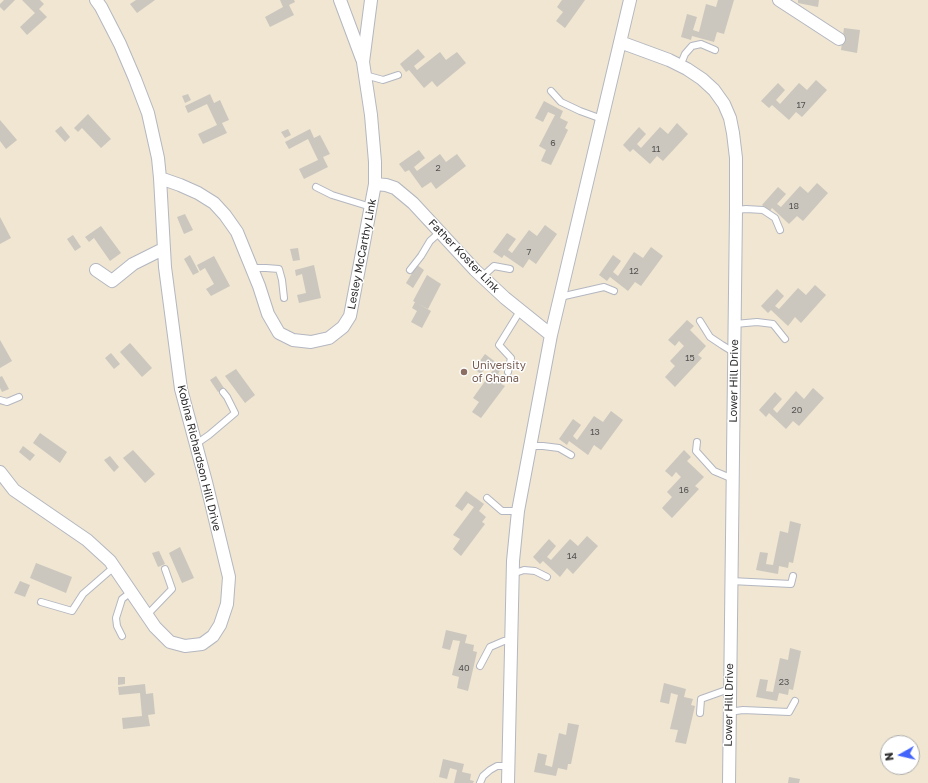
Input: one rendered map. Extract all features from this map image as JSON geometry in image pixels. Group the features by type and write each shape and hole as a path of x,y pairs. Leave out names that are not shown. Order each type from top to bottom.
{"street":[{"name":"Kobina Richardson Hill Drive","path":"0,472 14,490 87,540 110,560 146,615 155,627 170,642 185,646 202,644 213,636 220,625 227,604 229,577 181,389 164,267 158,158 148,113 120,44 96,0"},
{"path":"340,0 363,62"},
{"name":"Lesley McCarthy Link","path":"160,178 198,193 214,203 225,215 237,232 259,286 268,314 279,333 293,340 311,342 329,338 343,327 350,316 375,184 375,162 371,115 363,62 371,0"},
{"path":"508,783 512,574 518,511 551,335 630,0"},
{"path":"779,0 838,39"},
{"name":"Lower Hill Drive","path":"620,42 669,60 702,79 714,90 724,104 730,118 733,133 736,158 736,210 729,783"},
{"name":"Father Koster Link","path":"375,184 395,188 413,203 482,277 520,311 551,335"},
{"path":"96,270 112,281 133,264 164,249"}],"lane":[{"path":"680,66 685,54 692,46 701,44 715,50"},
{"path":"365,75 384,80 398,75"},
{"path":"551,91 561,102 602,119"},
{"path":"316,187 371,207"},
{"path":"736,210 763,210 775,218 780,230"},
{"path":"410,270 430,241 440,232"},
{"path":"482,277 494,266 510,269"},
{"path":"252,268 279,269 284,298"},
{"path":"560,297 604,287 614,291"},
{"path":"508,372 511,358 499,345 520,311"},
{"path":"700,321 710,337 735,352"},
{"path":"735,324 757,322 773,324 785,339"},
{"path":"196,444 235,413 224,392"},
{"path":"0,400 7,402 19,398"},
{"path":"697,442 696,451 714,471 733,479"},
{"path":"530,446 559,448 571,455"},
{"path":"487,498 502,511 518,511"},
{"path":"41,602 72,611 83,594 114,567"},
{"path":"146,615 172,589 164,569"},
{"path":"512,574 524,570 535,571 547,577"},
{"path":"731,581 791,584 793,576"},
{"path":"122,636 117,626 116,618 122,599 131,592"},
{"path":"480,666 490,646 511,640"},
{"path":"700,713 700,700 729,689"},
{"path":"729,712 743,710 789,712 795,701"},
{"path":"480,783 483,776 490,770 497,766 508,766"}],"shaded area":[{"name":"University of Ghana","path":"0,0 928,0 928,783 0,783"}],"building":[{"path":"4,0 15,0 4,11 0,7 0,4"},
{"path":"22,0 40,0 44,4 39,9 47,17 27,35 20,27 35,13"},
{"path":"136,0 155,0 137,13 130,4"},
{"path":"280,0 294,0 295,2 289,5 294,15 270,27 265,17 283,7"},
{"path":"562,0 585,0 565,28 556,21 563,12 557,7"},
{"path":"718,0 734,0 724,34 717,32 714,42 692,36 691,40 681,37 687,14 697,17 693,30 699,32 706,4 716,7"},
{"path":"798,0 819,0 818,7 798,3"},
{"path":"844,28 860,30 857,53 841,50"},
{"path":"418,49 425,57 414,66 417,70 440,52 446,60 457,52 466,63 437,87 432,81 424,88 409,70 406,72 400,64"},
{"path":"816,80 827,90 802,117 796,112 789,120 772,105 769,108 761,101 778,83 785,90 776,100 780,104 799,83 807,90"},
{"path":"188,94 191,100 185,103 182,96"},
{"path":"210,94 214,103 220,100 229,120 222,123 227,133 203,144 198,134 217,125 207,104 188,113 185,106"},
{"path":"544,101 563,111 560,118 568,122 565,128 568,130 551,165 541,161 546,150 539,146 555,115 548,112 543,122 535,118"},
{"path":"88,114 111,139 101,148 82,128 78,132 74,128"},
{"path":"0,120 17,140 6,149 0,141"},
{"path":"677,123 688,134 663,161 657,156 650,164 633,149 630,152 623,145 639,127 646,134 637,144 641,148 660,127 668,134"},
{"path":"61,126 70,137 65,142 55,131"},
{"path":"288,129 291,135 285,138 281,132"},
{"path":"310,129 314,138 320,135 330,154 323,157 328,167 304,179 299,169 318,160 308,139 289,149 285,142"},
{"path":"419,150 425,158 414,167 417,171 440,154 446,162 457,154 466,166 436,189 431,182 422,188 409,170 405,172 399,164"},
{"path":"817,183 828,193 803,221 797,216 789,224 772,208 770,211 762,205 778,187 786,194 777,204 781,207 800,186 808,193"},
{"path":"185,214 193,230 184,234 177,217"},
{"path":"0,217 11,238 0,244"},
{"path":"545,225 557,234 536,264 529,259 523,268 504,255 502,258 493,252 507,233 516,239 508,250 512,253 529,230 537,236"},
{"path":"101,226 121,253 110,261 94,238 89,242 85,237"},
{"path":"73,235 81,247 75,251 67,239"},
{"path":"651,247 663,256 641,286 635,282 628,291 610,277 607,281 599,275 613,255 621,261 613,272 618,276 634,252 643,258"},
{"path":"298,248 300,260 293,261 290,249"},
{"path":"190,255 199,272 193,275 184,259"},
{"path":"214,256 230,286 211,296 206,289 214,284 205,268 200,271 197,265"},
{"path":"314,265 321,298 299,303 297,295 306,293 302,274 296,276 295,270"},
{"path":"417,265 424,270 413,288 406,283"},
{"path":"427,275 441,284 428,309 413,301"},
{"path":"815,285 826,295 801,323 795,317 788,326 771,310 768,313 761,306 777,289 784,296 775,306 779,309 798,288 806,295"},
{"path":"415,302 431,311 422,328 411,322 417,311 412,308"},
{"path":"687,320 694,326 690,330 706,346 698,355 702,358 675,387 665,377 675,366 670,361 684,346 679,341 675,346 668,340"},
{"path":"0,340 12,361 0,368"},
{"path":"130,343 152,368 142,377 120,352"},
{"path":"111,353 120,364 114,369 105,358"},
{"path":"485,354 502,367 498,374 505,379 501,384 505,386 481,418 472,412 479,402 473,398 493,370 487,365 481,374 474,369"},
{"path":"236,369 255,395 245,403 225,376"},
{"path":"2,376 9,389 2,392 0,388 0,377"},
{"path":"216,376 224,388 218,392 210,380"},
{"path":"813,388 824,398 799,426 793,421 786,429 769,413 766,417 759,410 775,392 782,399 773,409 777,413 796,391 804,399"},
{"path":"611,411 623,420 601,450 594,445 588,455 569,441 567,445 559,439 573,419 581,425 573,436 577,440 594,416 603,422"},
{"path":"40,433 67,452 60,463 33,443"},
{"path":"23,446 35,455 30,461 19,452"},
{"path":"133,450 155,474 145,483 123,458"},
{"path":"684,450 691,457 687,461 704,477 695,486 699,489 672,518 662,508 672,497 667,492 681,477 676,472 672,477 665,471"},
{"path":"110,456 119,467 114,472 104,460"},
{"path":"466,491 484,504 479,511 486,517 482,522 485,524 461,556 453,549 460,539 453,535 474,507 468,503 462,511 455,506"},
{"path":"790,521 801,524 793,563 789,562 788,568 779,566 778,574 756,570 760,552 768,553 766,564 773,565 780,531 788,533"},
{"path":"587,536 598,546 573,574 567,568 560,577 543,561 540,564 533,557 549,539 556,546 547,557 551,560 570,539 578,546"},
{"path":"180,547 194,578 182,583 169,553"},
{"path":"159,551 165,564 158,567 152,553"},
{"path":"36,563 72,577 66,593 30,578"},
{"path":"20,581 30,585 25,597 14,593"},
{"path":"446,630 467,635 465,643 474,645 473,651 477,652 468,691 457,688 459,677 452,675 460,641 453,640 450,650 442,648"},
{"path":"790,648 801,651 793,690 789,689 788,695 779,693 777,701 756,697 760,679 768,680 766,691 773,692 780,658 788,660"},
{"path":"118,677 125,677 125,684 118,685"},
{"path":"664,683 686,689 684,697 693,699 691,705 695,706 686,744 675,742 678,730 670,729 678,695 671,693 669,704 660,702"},
{"path":"145,684 146,694 153,693 155,714 148,715 150,726 123,729 122,718 142,716 140,693 119,695 118,687"},
{"path":"568,723 579,725 571,764 568,764 567,770 558,768 556,776 534,772 538,753 547,755 545,765 552,767 559,733 566,735"},
{"path":"443,759 464,764 462,772 471,774 470,780 474,781 473,783 454,783 457,770 450,768 447,779 439,777"},
{"path":"789,777 800,779 799,783 788,783"}],"place":[{"name":"University of Ghana","path":"464,372"}]}
